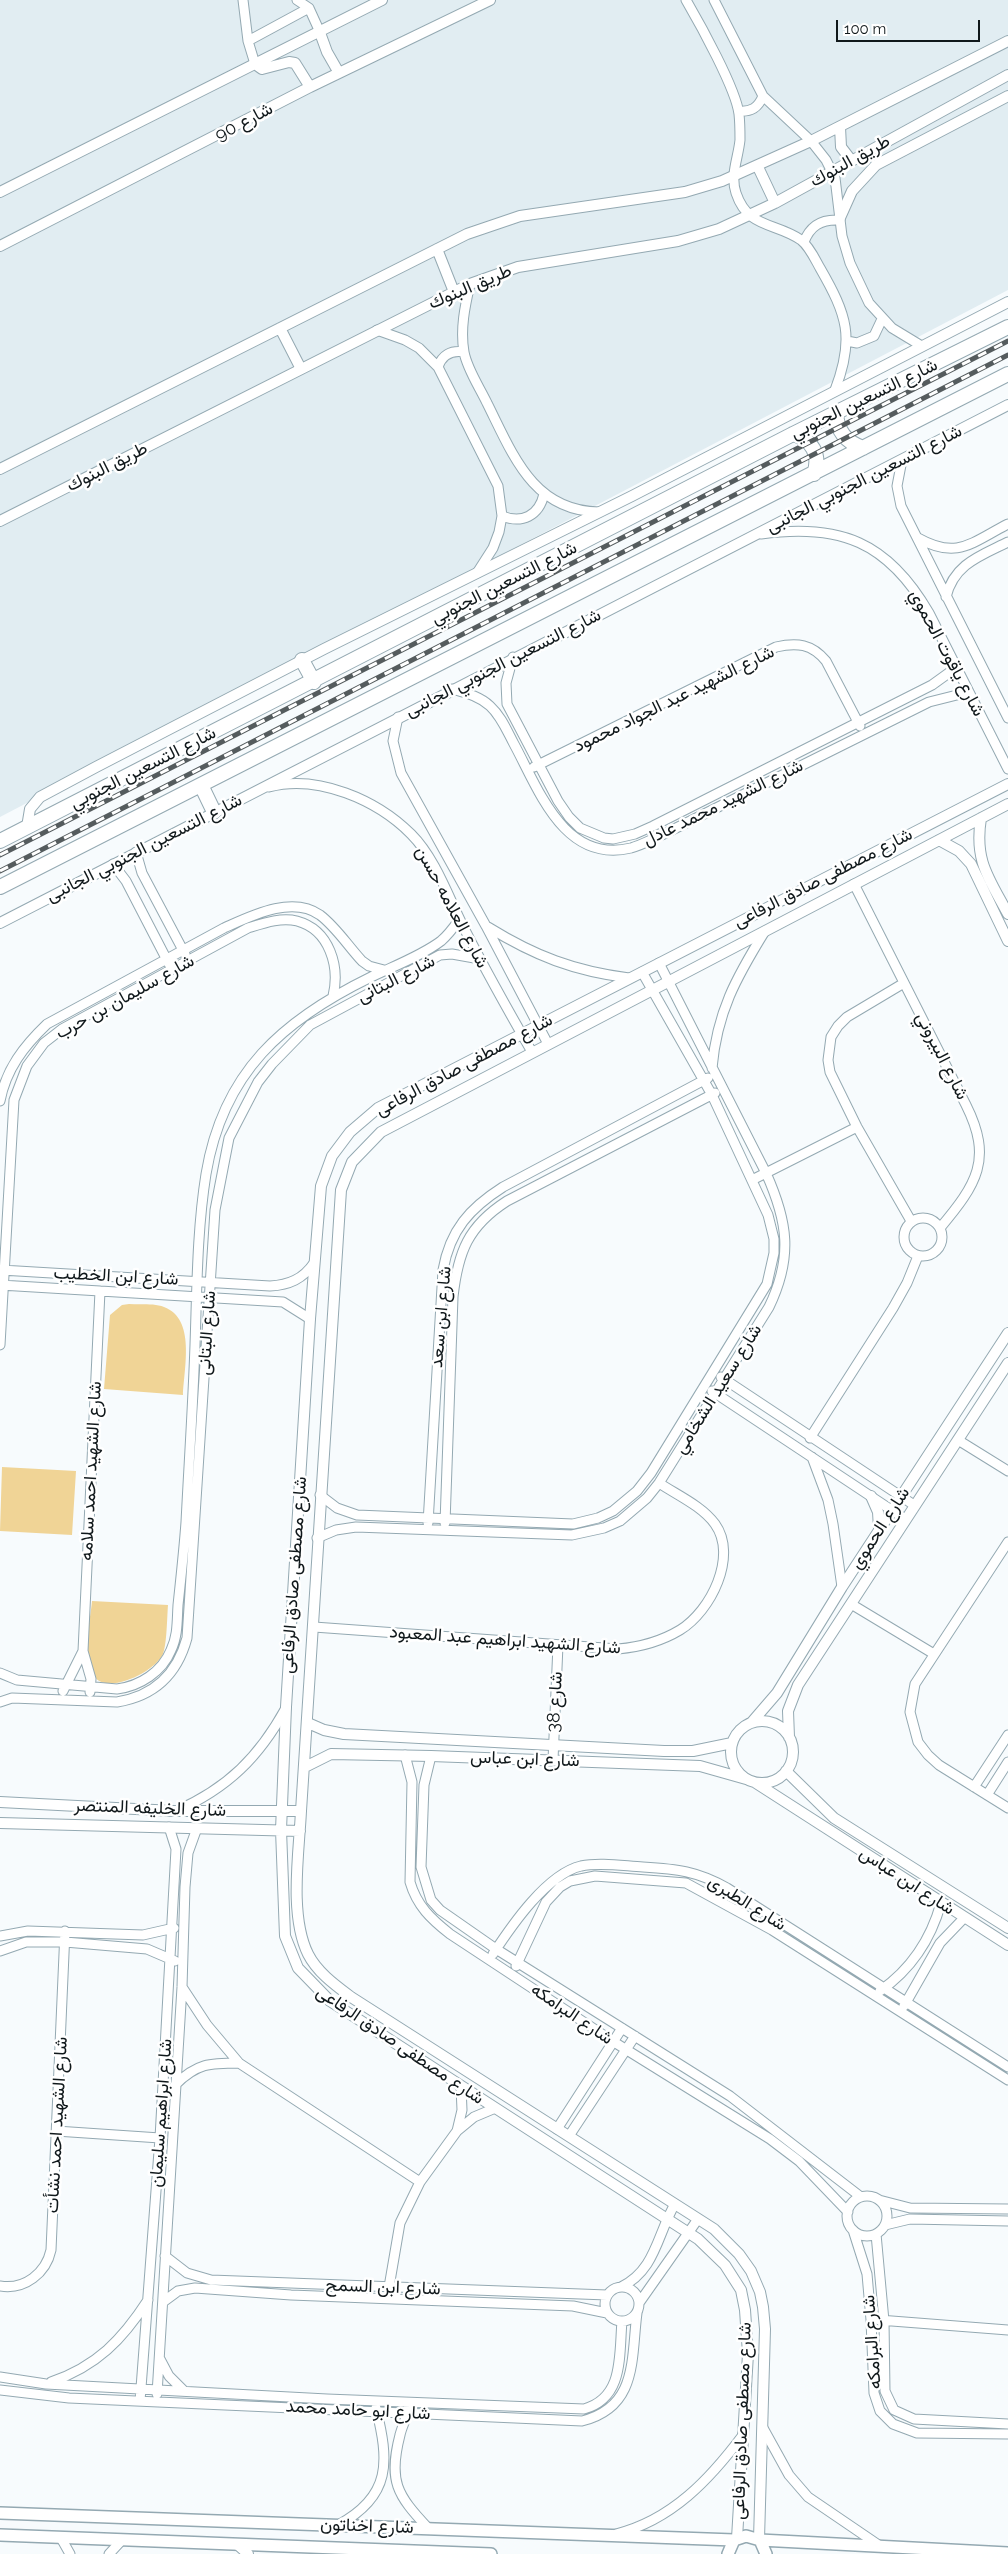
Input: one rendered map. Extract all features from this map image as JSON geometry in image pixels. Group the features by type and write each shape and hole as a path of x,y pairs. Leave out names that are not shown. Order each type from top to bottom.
{"highway":[{"name":"شارع التسعين الجنوبي","path":"0,841 314,682 793,434 1008,327"},
{"path":"0,887 1008,374"},
{"path":"836,413 838,426 846,438 863,448"},
{"path":"793,434 804,438 815,451 817,462 814,474"},
{"path":"302,660 314,682"},
{"path":"201,785 214,812"}],"main road":[{"name":"شارع اخناتون","path":"0,2512 607,2536 736,2539 751,2536 759,2540"},
{"name":"شارع اخناتون","path":"0,2535 238,2544 295,2550 492,2554"},
{"path":"728,2554 736,2539"},
{"path":"766,2554 759,2540 1008,2553"}],"street":[{"path":"243,0 248,41 255,64 262,69 289,62 295,63 310,87"},
{"path":"297,0 309,8 327,52 339,73"},
{"path":"0,192 382,0"},
{"name":"شارع 90","path":"0,246 310,87 490,0"},
{"path":"686,0 727,82 739,111 740,141 733,177 736,192 749,216 804,242 825,277 843,316 847,341 845,360 834,390"},
{"path":"714,0 763,96 811,142 831,171 837,186 839,220 854,273 869,303 882,319 920,345"},
{"path":"248,41 309,8"},
{"name":"طريق البنوك","path":"0,469 476,230 513,218 685,192 733,177 811,142 1008,41"},
{"name":"طريق البنوك","path":"0,521 470,284 518,266 688,239 719,230 775,203 1008,75"},
{"path":"739,111 751,110 757,107 763,96"},
{"path":"839,220 858,182 876,165 1008,96"},
{"path":"840,127 841,147 851,160"},
{"path":"884,142 892,156"},
{"path":"758,167 775,203"},
{"path":"804,242 813,226 821,222 839,220"},
{"path":"437,249 454,292"},
{"path":"470,284 462,328 464,352 497,422 525,474 544,494 575,510 600,512"},
{"path":"27,827 30,809 40,797 302,660 600,512 920,345 1008,302"},
{"path":"847,341 857,343 874,336 882,319"},
{"path":"280,328 301,369"},
{"path":"377,330 405,340 419,348 438,368 498,486 502,516 493,548 477,573"},
{"path":"438,368 446,356 454,352 464,352"},
{"name":"شارع التسعين الجنوبي الجانبى","path":"0,923 513,657 756,535 1008,405"},
{"name":"شارع ياقوت الحموي","path":"902,460 897,486 898,497 946,597 1008,718"},
{"path":"502,516 520,520 529,517 542,503 544,494"},
{"path":"918,538 935,548 954,549 1008,524"},
{"name":"شارع ياقوت الحموي","path":"756,535 788,530 815,530 851,539 877,552 896,569 917,591 1008,769"},
{"path":"946,597 950,582 959,570 980,556 1008,542"},
{"name":"شارع الشهيد عبد الجواد محمود","path":"528,770 776,647 787,644 797,644 818,652 826,661 864,732"},
{"name":"شارع الشهيد محمد عادل","path":"513,657 506,683 507,704 558,801 569,817 580,828 604,838 613,839 643,831 932,685 957,667"},
{"name":"شارع الشهيد محمد عادل","path":"452,689 476,697 494,710 558,823 582,842 595,848 632,848 734,799 864,732 929,702 969,692"},
{"name":"شارع العلامه حسن","path":"398,717 393,741 397,764 548,1044"},
{"name":"شارع مصطفى صادق الرفاعى","path":"736,2539 748,2354 744,2300 741,2290 716,2254 689,2233 493,2109 330,2001 298,1968 285,1936 281,1830 286,1707 310,1319 321,1186 332,1156 350,1132 378,1108 1008,784"},
{"name":"شارع العلامه حسن","path":"252,792 284,785 320,786 337,790 386,814 411,834 423,849 480,960 532,1052"},
{"path":"728,788 734,799"},
{"name":"شارع مصطفى صادق الرفاعى","path":"759,2540 764,2329 760,2292 751,2271 739,2254 714,2229 351,1998 318,1968 308,1954 298,1919 300,1831 314,1627 317,1538 338,1210 341,1190 352,1162 381,1132 1008,804"},
{"path":"981,818 978,842 980,858 1007,912"},
{"path":"939,840 959,850 971,864 1008,941"},
{"path":"136,852 142,873 189,961"},
{"path":"113,864 126,881 172,969"},
{"name":"شارع البيروني","path":"854,884 966,1104 980,1136 982,1150 978,1171 970,1188 940,1228"},
{"name":"شارع سليمان بن حرب","path":"0,1102 7,1076 13,1064 28,1043 48,1024 183,950 253,915 292,907 318,914 362,961 375,969 385,970"},
{"name":"شارع البتانى","path":"0,1702 12,1698 117,1702 131,1700 157,1687 168,1677 180,1659 187,1638 196,1297 206,1175 212,1143 226,1108 246,1075 267,1047 299,1018 332,996 442,940 459,920"},
{"name":"شارع سليمان بن حرب","path":"0,1344 14,1100 27,1066 44,1043 62,1029 172,969 248,928 266,922 296,921 316,930 331,953 336,982 332,996"},
{"path":"486,926 544,958 586,972 629,978"},
{"path":"714,1071 716,1035 721,1013 740,971 766,931"},
{"name":"شارع البتانى","path":"0,1673 17,1680 117,1689 132,1687 155,1672 165,1661 176,1636 187,1582 215,1210 229,1138 258,1082 272,1064 310,1025 429,960 452,954 480,960"},
{"name":"شارع سعيد الشخامي","path":"317,1538 336,1530 356,1527 550,1535 588,1533 620,1521 634,1511 659,1483 769,1307 782,1277 786,1253 784,1224 766,1173 660,963"},
{"name":"شارع سعيد الشخامي","path":"320,1495 337,1508 357,1515 445,1517 573,1524 598,1518 626,1502 644,1483 706,1387 758,1301 772,1272 774,1253 772,1226 712,1095 642,972"},
{"path":"904,983 848,1017 838,1026 831,1037 828,1060 830,1072 857,1127 911,1221"},
{"name":"شارع ابن سعد","path":"428,1530 442,1283 447,1253 459,1227 478,1203 704,1081 714,1071"},
{"name":"شارع ابن سعد","path":"445,1531 453,1297 460,1256 473,1230 494,1209 555,1174 723,1089"},
{"path":"752,1180 857,1127"},
{"path":"550,1163 555,1174"},
{"path":"920,1218 930,1218 940,1228 941,1242 936,1251 928,1256 918,1256 909,1251 903,1238 905,1229 911,1221 920,1218"},
{"path":"810,1438 893,1308 918,1256"},
{"name":"شارع ابن الخطيب","path":"3,1270 280,1286 290,1283 308,1272 314,1263"},
{"name":"شارع ابن الخطيب","path":"2,1286 283,1302 310,1319"},
{"name":"شارع الشهيد احمد سلامه","path":"89,1701 91,1679 83,1651 100,1291"},
{"name":"شارع الحموي","path":"752,1722 777,1693 892,1509 1004,1346 1008,1333"},
{"name":"شارع الحموي","path":"789,1737 788,1711 798,1685 1008,1363"},
{"path":"714,1372 914,1506"},
{"path":"706,1387 905,1519"},
{"path":"958,1440 1008,1471"},
{"path":"812,1457 828,1500 842,1587"},
{"name":"شارع الشهيد ابراهيم عبد المعبود","path":"314,1627 618,1648 638,1647 662,1640 682,1629 698,1614 721,1573 724,1554 723,1539 715,1524 706,1514 659,1483"},
{"path":"871,1496 878,1512 879,1529"},
{"path":"1008,1542 916,1684 910,1712 918,1742 928,1755 1008,1808"},
{"path":"851,1604 934,1654"},
{"name":"شارع 38","path":"553,1760 558,1645"},
{"name":"شارع الشهيد احمد سلامه","path":"62,1699 64,1685 83,1651"},
{"path":"174,1811 206,1796 232,1778 263,1746 286,1707"},
{"path":"752,1722 769,1722 784,1730 789,1737 793,1754 786,1771 773,1781 751,1781 733,1763 732,1743 744,1727 752,1722"},
{"name":"شارع ابن عباس","path":"308,1723 324,1730 344,1734 553,1745 693,1751 732,1743"},
{"path":"974,1787 1008,1734"},
{"name":"شارع ابن عباس","path":"305,1767 331,1754 700,1766 751,1781 1008,1945"},
{"name":"شارع البرامكه","path":"405,1755 412,1782 409,1869 414,1895 420,1906 438,1924 489,1959 614,2042 722,2107 789,2152 848,2212"},
{"name":"شارع البرامكه","path":"431,1756 424,1785 421,1845 422,1876 431,1900 449,1917 496,1949 730,2096 861,2198"},
{"path":"987,1795 1008,1762"},
{"name":"شارع ابن عباس","path":"786,1771 834,1818 1008,1928"},
{"name":"شارع الخليفه المنتصر","path":"0,1802 174,1811 301,1811"},
{"name":"شارع الخليفه المنتصر","path":"0,1823 300,1831"},
{"name":"شارع ابراهيم سليمان","path":"140,2401 149,2298 171,1959 176,1849 168,1827"},
{"name":"شارع ابراهيم سليمان","path":"156,2401 182,1987 188,1853 198,1828"},
{"name":"شارع الطبرى","path":"489,1959 542,1890 561,1875 582,1866 683,1870 710,1878 1008,2067"},
{"name":"شارع الطبرى","path":"512,1973 546,1902 560,1887 580,1877 594,1876 686,1882 727,1904 875,1994 1008,2080"},
{"path":"727,1904 735,1894"},
{"path":"875,1994 907,1969 933,1927 941,1903"},
{"path":"901,2010 943,1938 964,1918"},
{"path":"0,1936 28,1931 143,1935 184,1926"},
{"name":"شارع الشهيد احمد نشأت","path":"0,2286 15,2286 26,2282 43,2270 49,2260 66,1931"},
{"path":"120,1946 121,1934"},
{"path":"0,1951 26,1942 65,1942 147,1949 182,1963"},
{"path":"182,1987 207,2025 239,2063 420,2182"},
{"path":"556,2129 622,2028"},
{"path":"569,2136 634,2036"},
{"path":"176,2085 193,2069 202,2065 239,2063"},
{"path":"457,2131 462,2110 461,2087"},
{"path":"722,2107 730,2096"},
{"path":"389,2287 394,2248 400,2223 420,2182 457,2131 474,2117 493,2109"},
{"path":"56,2130 160,2138"},
{"path":"1008,2209 910,2208 867,2196 855,2201 848,2212 848,2218 853,2230 866,2236 876,2234 885,2225 910,2219 1008,2222"},
{"path":"879,2200 886,2212 885,2225"},
{"path":"675,2204 667,2219 656,2252 649,2263 634,2279 607,2295 605,2304 607,2313 614,2319 622,2321 631,2319 637,2312 640,2303 698,2219"},
{"name":"شارع البرامكه","path":"853,2230 867,2274 874,2393 876,2403 885,2418 903,2429 917,2433 1008,2434"},
{"name":"شارع البرامكه","path":"876,2234 884,2321 885,2391 894,2410 907,2417 922,2420 1008,2424"},
{"name":"شارع ابن السمح","path":"165,2256 187,2273 211,2280 607,2295"},
{"path":"621,2287 633,2291 640,2303"},
{"name":"شارع ابن السمح","path":"163,2302 178,2291 195,2288 292,2295 572,2306 607,2313"},
{"path":"46,2384 76,2372 112,2348 126,2333 149,2298"},
{"name":"شارع ابو حامد محمد","path":"0,2390 69,2398 582,2420 604,2413 620,2400 626,2389 637,2312"},
{"path":"871,2320 1008,2330"},
{"name":"شارع ابو حامد محمد","path":"0,2377 46,2384 573,2409 594,2406 603,2401 614,2385 622,2321"},
{"path":"159,2358 169,2376 184,2391"},
{"path":"338,2525 354,2516 373,2499 382,2478 384,2442 375,2400"},
{"path":"410,2402 399,2441 396,2484 404,2502 428,2528"},
{"path":"763,2428 789,2475 808,2497 880,2546"},
{"path":"607,2536 643,2524 683,2501 708,2479 744,2435"},
{"path":"61,2538 70,2554"},
{"path":"109,2554 122,2540"},
{"path":"238,2544 248,2554"}],"shaded area":[{"path":"0,0 1008,0 1008,290 0,817"},
{"path":"122,1305 164,1307 174,1313 181,1322 186,1345 183,1395 104,1389 110,1315"},
{"path":"2,1467 76,1471 72,1535 0,1531"},
{"path":"92,1601 168,1605 165,1644 159,1661 142,1674 120,1682 109,1683 100,1681 94,1676 90,1668 87,1650"}],"railway":[{"path":"0,855 1008,341"},
{"path":"0,871 1008,355"}]}
